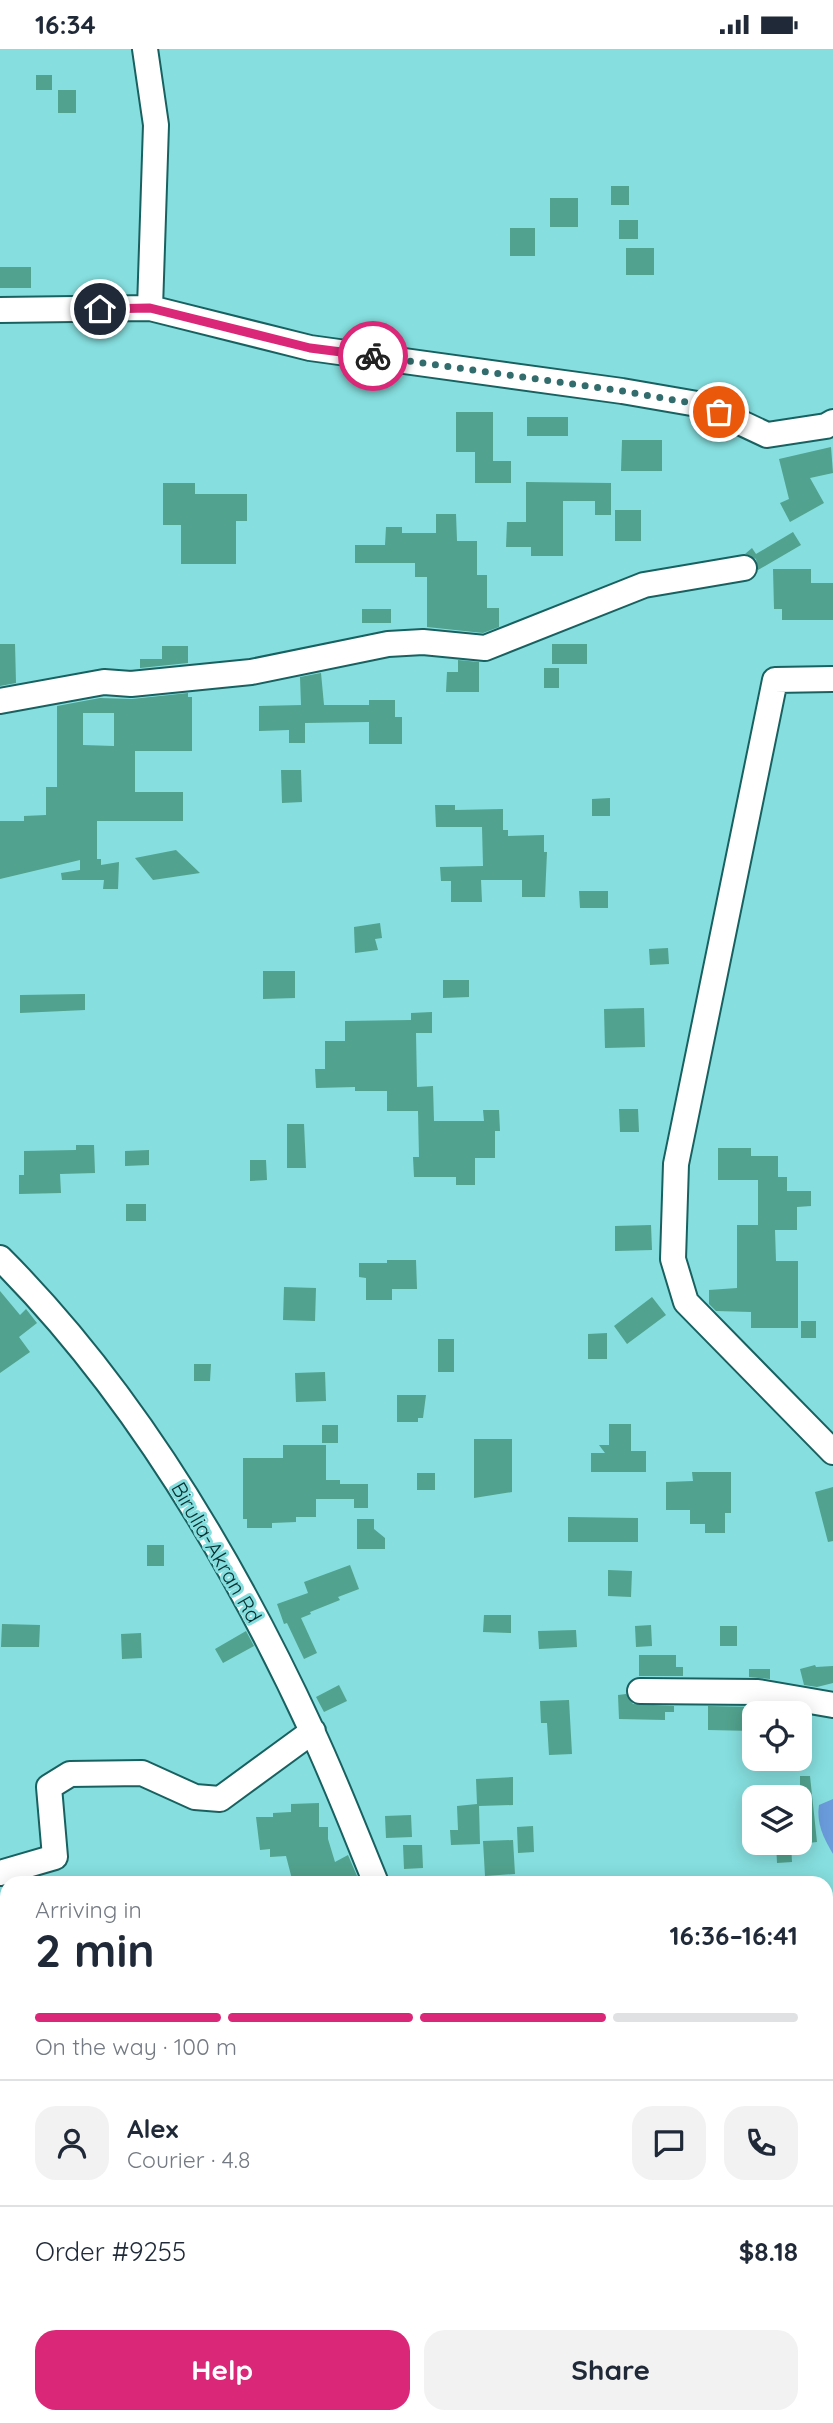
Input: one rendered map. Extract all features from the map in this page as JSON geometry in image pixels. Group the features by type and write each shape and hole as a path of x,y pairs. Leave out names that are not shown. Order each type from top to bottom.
{"street":[{"path":"145,49 156,125 150,308"},
{"path":"0,310 150,308 310,348 622,391 703,405 767,435 826,426 833,422"},
{"path":"0,701 104,683 131,684 251,672 388,644 423,642 485,648 644,585 744,568"},
{"path":"833,679 775,680 676,1164 673,1259 686,1302 833,1452"},
{"name":"Birulia-Akran Rd","path":"0,1258 69,1333 121,1401 181,1488 252,1611 313,1731 373,1876"},
{"path":"640,1691 758,1692 833,1705"},
{"path":"0,1873 55,1857 49,1787 70,1774 142,1773 195,1797 220,1799 313,1731"}],"water":[{"path":"833,1799 833,1854 822,1831 818,1812 819,1805"}],"building":[{"path":"36,75 52,75 52,90 36,90"},
{"path":"58,90 76,90 76,113 58,113"},
{"path":"611,186 629,186 629,205 611,205"},
{"path":"550,198 578,198 578,227 550,227"},
{"path":"619,220 638,220 638,239 619,239"},
{"path":"510,228 535,228 535,256 510,256"},
{"path":"626,248 654,248 654,275 626,275"},
{"path":"0,267 31,267 31,288 0,288"},
{"path":"456,412 493,412 493,461 511,461 511,483 475,483 475,452 456,452"},
{"path":"527,417 568,417 568,436 527,436"},
{"path":"622,440 662,440 662,471 621,471"},
{"path":"831,447 833,473 810,478 824,503 790,522 780,503 789,499 779,459"},
{"path":"526,482 611,483 611,515 595,515 595,501 563,501 563,556 531,556 531,547 506,547 507,522 526,522"},
{"path":"163,483 195,483 195,494 247,494 247,521 236,521 236,564 181,564 181,525 163,525"},
{"path":"615,510 641,510 641,541 615,541"},
{"path":"436,514 456,514 457,541 477,541 477,575 487,575 487,608 499,608 499,627 483,633 427,627 427,577 415,577 415,563 355,563 355,545 385,545 386,527 402,527 402,533 436,533"},
{"path":"793,532 801,545 758,570 756,559 745,554 752,548 756,554"},
{"path":"773,569 811,569 811,583 833,583 833,620 782,620 782,609 774,609"},
{"path":"362,609 391,609 391,623 362,623"},
{"path":"0,644 15,644 16,683 0,686"},
{"path":"552,644 587,644 587,664 552,664"},
{"path":"162,646 188,646 188,663 140,668 140,659 162,659"},
{"path":"458,660 479,662 479,692 446,692 447,672 458,672"},
{"path":"544,668 559,668 559,688 544,688"},
{"path":"321,673 324,705 369,705 369,700 395,700 395,717 402,717 402,744 369,744 369,722 305,723 305,743 289,743 289,730 259,731 259,706 301,705 300,677"},
{"path":"188,693 188,697 192,697 192,751 135,751 135,792 183,792 183,821 97,821 97,859 101,859 101,865 119,862 118,889 103,889 104,880 62,880 61,873 80,870 80,860 0,879 0,821 24,821 24,816 46,815 46,787 57,787 57,706 100,698 132,699","holes":["83,713 114,713 114,746 83,745"]},
{"path":"281,770 301,770 302,802 282,803"},
{"path":"610,798 610,816 592,816 592,799"},
{"path":"435,805 455,805 455,810 503,809 503,830 508,830 508,836 544,835 544,852 547,852 545,897 522,897 522,880 481,880 482,902 451,902 451,881 441,881 440,867 483,866 482,827 436,827"},
{"path":"176,850 200,873 153,880 135,858"},
{"path":"579,891 608,891 608,908 580,908"},
{"path":"380,923 382,938 375,939 378,950 355,953 354,927"},
{"path":"668,948 669,964 650,965 649,949"},
{"path":"263,971 295,971 295,998 263,999"},
{"path":"443,980 469,980 469,997 443,998"},
{"path":"85,994 85,1010 20,1013 20,995"},
{"path":"644,1008 645,1047 605,1048 604,1009"},
{"path":"432,1012 432,1033 416,1033 417,1087 433,1086 434,1121 484,1121 483,1110 499,1110 500,1131 495,1131 495,1158 475,1158 475,1185 456,1185 456,1177 414,1177 413,1157 419,1157 418,1111 387,1111 387,1091 355,1091 355,1087 316,1088 315,1069 325,1069 325,1041 345,1041 345,1021 411,1020 411,1013"},
{"path":"619,1109 638,1109 639,1132 620,1132"},
{"path":"287,1124 304,1124 306,1168 287,1168"},
{"path":"76,1145 94,1145 95,1173 60,1174 61,1193 19,1194 19,1175 24,1175 24,1151 76,1150"},
{"path":"718,1148 751,1148 751,1156 778,1156 778,1177 787,1177 787,1191 811,1191 811,1206 797,1207 797,1230 775,1230 776,1261 798,1261 798,1328 751,1328 751,1312 716,1311 709,1304 709,1290 737,1288 737,1225 758,1225 758,1180 718,1180"},
{"path":"149,1150 149,1165 125,1166 125,1151"},
{"path":"250,1160 266,1160 267,1180 250,1181"},
{"path":"126,1204 146,1204 146,1221 126,1221"},
{"path":"651,1225 652,1250 615,1251 615,1226"},
{"path":"387,1260 416,1260 417,1289 392,1289 392,1300 366,1300 366,1278 359,1277 359,1263 387,1263"},
{"path":"284,1287 316,1288 315,1321 283,1320"},
{"path":"0,1291 20,1315 26,1309 37,1323 19,1337 30,1352 0,1373"},
{"path":"652,1297 666,1315 627,1344 614,1326"},
{"path":"801,1321 816,1321 816,1338 801,1338"},
{"path":"607,1333 607,1359 588,1359 588,1334"},
{"path":"438,1339 454,1339 454,1372 438,1372"},
{"path":"194,1364 211,1364 210,1381 194,1381"},
{"path":"325,1372 326,1401 296,1402 295,1373"},
{"path":"397,1395 426,1395 423,1418 418,1418 418,1422 397,1422"},
{"path":"609,1424 631,1424 631,1451 646,1451 646,1472 591,1472 591,1453 605,1453 599,1445 609,1445"},
{"path":"322,1425 338,1425 338,1443 322,1443"},
{"path":"474,1439 512,1439 512,1492 474,1498"},
{"path":"283,1445 326,1445 326,1480 340,1480 340,1484 368,1484 368,1508 354,1508 354,1499 316,1499 316,1517 296,1517 296,1522 272,1523 272,1528 247,1528 247,1519 243,1519 243,1458 283,1458"},
{"path":"692,1472 731,1472 731,1513 725,1513 725,1533 705,1533 705,1524 690,1524 690,1510 666,1510 666,1482 693,1481"},
{"path":"417,1473 435,1473 435,1490 417,1490"},
{"path":"833,1487 833,1541 828,1542 815,1492"},
{"path":"568,1517 638,1518 638,1542 568,1542"},
{"path":"357,1519 374,1519 374,1529 385,1538 385,1549 357,1549"},
{"path":"147,1545 164,1545 164,1566 147,1566"},
{"path":"350,1565 359,1589 338,1597 340,1600 301,1618 317,1653 304,1659 287,1623 284,1624 277,1604 308,1593 304,1582"},
{"path":"608,1570 632,1571 631,1597 608,1596"},
{"path":"484,1615 511,1615 511,1633 483,1632"},
{"path":"2,1624 40,1625 39,1647 1,1647"},
{"path":"651,1625 652,1646 636,1647 635,1626"},
{"path":"720,1626 737,1626 737,1646 720,1646"},
{"path":"576,1630 577,1647 539,1649 538,1631"},
{"path":"246,1631 254,1646 223,1663 215,1649"},
{"path":"141,1633 142,1658 122,1659 121,1634"},
{"path":"639,1655 676,1655 676,1667 683,1667 683,1676 639,1676"},
{"path":"815,1665 833,1666 833,1683 817,1687 804,1685 800,1669"},
{"path":"749,1669 770,1669 770,1679 749,1677"},
{"path":"339,1685 347,1701 324,1712 316,1697"},
{"path":"626,1694 633,1704 674,1706 674,1712 665,1712 665,1720 619,1719 618,1695"},
{"path":"569,1700 572,1754 549,1755 547,1723 541,1723 540,1701"},
{"path":"708,1706 742,1707 742,1731 708,1730"},
{"path":"800,1776 810,1776 811,1785 800,1785"},
{"path":"513,1777 513,1805 479,1806 480,1844 451,1845 450,1830 458,1830 457,1806 477,1804 476,1779"},
{"path":"812,1795 817,1842 812,1843"},
{"path":"319,1803 319,1827 328,1827 328,1839 335,1862 348,1855 357,1876 291,1876 286,1856 270,1857 270,1849 260,1850 256,1817 273,1817 273,1813 291,1812 291,1804"},
{"path":"411,1815 412,1837 386,1838 385,1816"},
{"path":"533,1826 534,1852 518,1853 517,1827"},
{"path":"513,1840 515,1874 485,1876 483,1841"},
{"path":"403,1845 422,1845 423,1868 404,1869"},
{"path":"777,1855 792,1855 792,1862 777,1863"}],"way so far":[{"path":"373,356 622,391 703,405 719,412"}],"route":[{"path":"100,309 150,308 310,348 373,356"}]}
